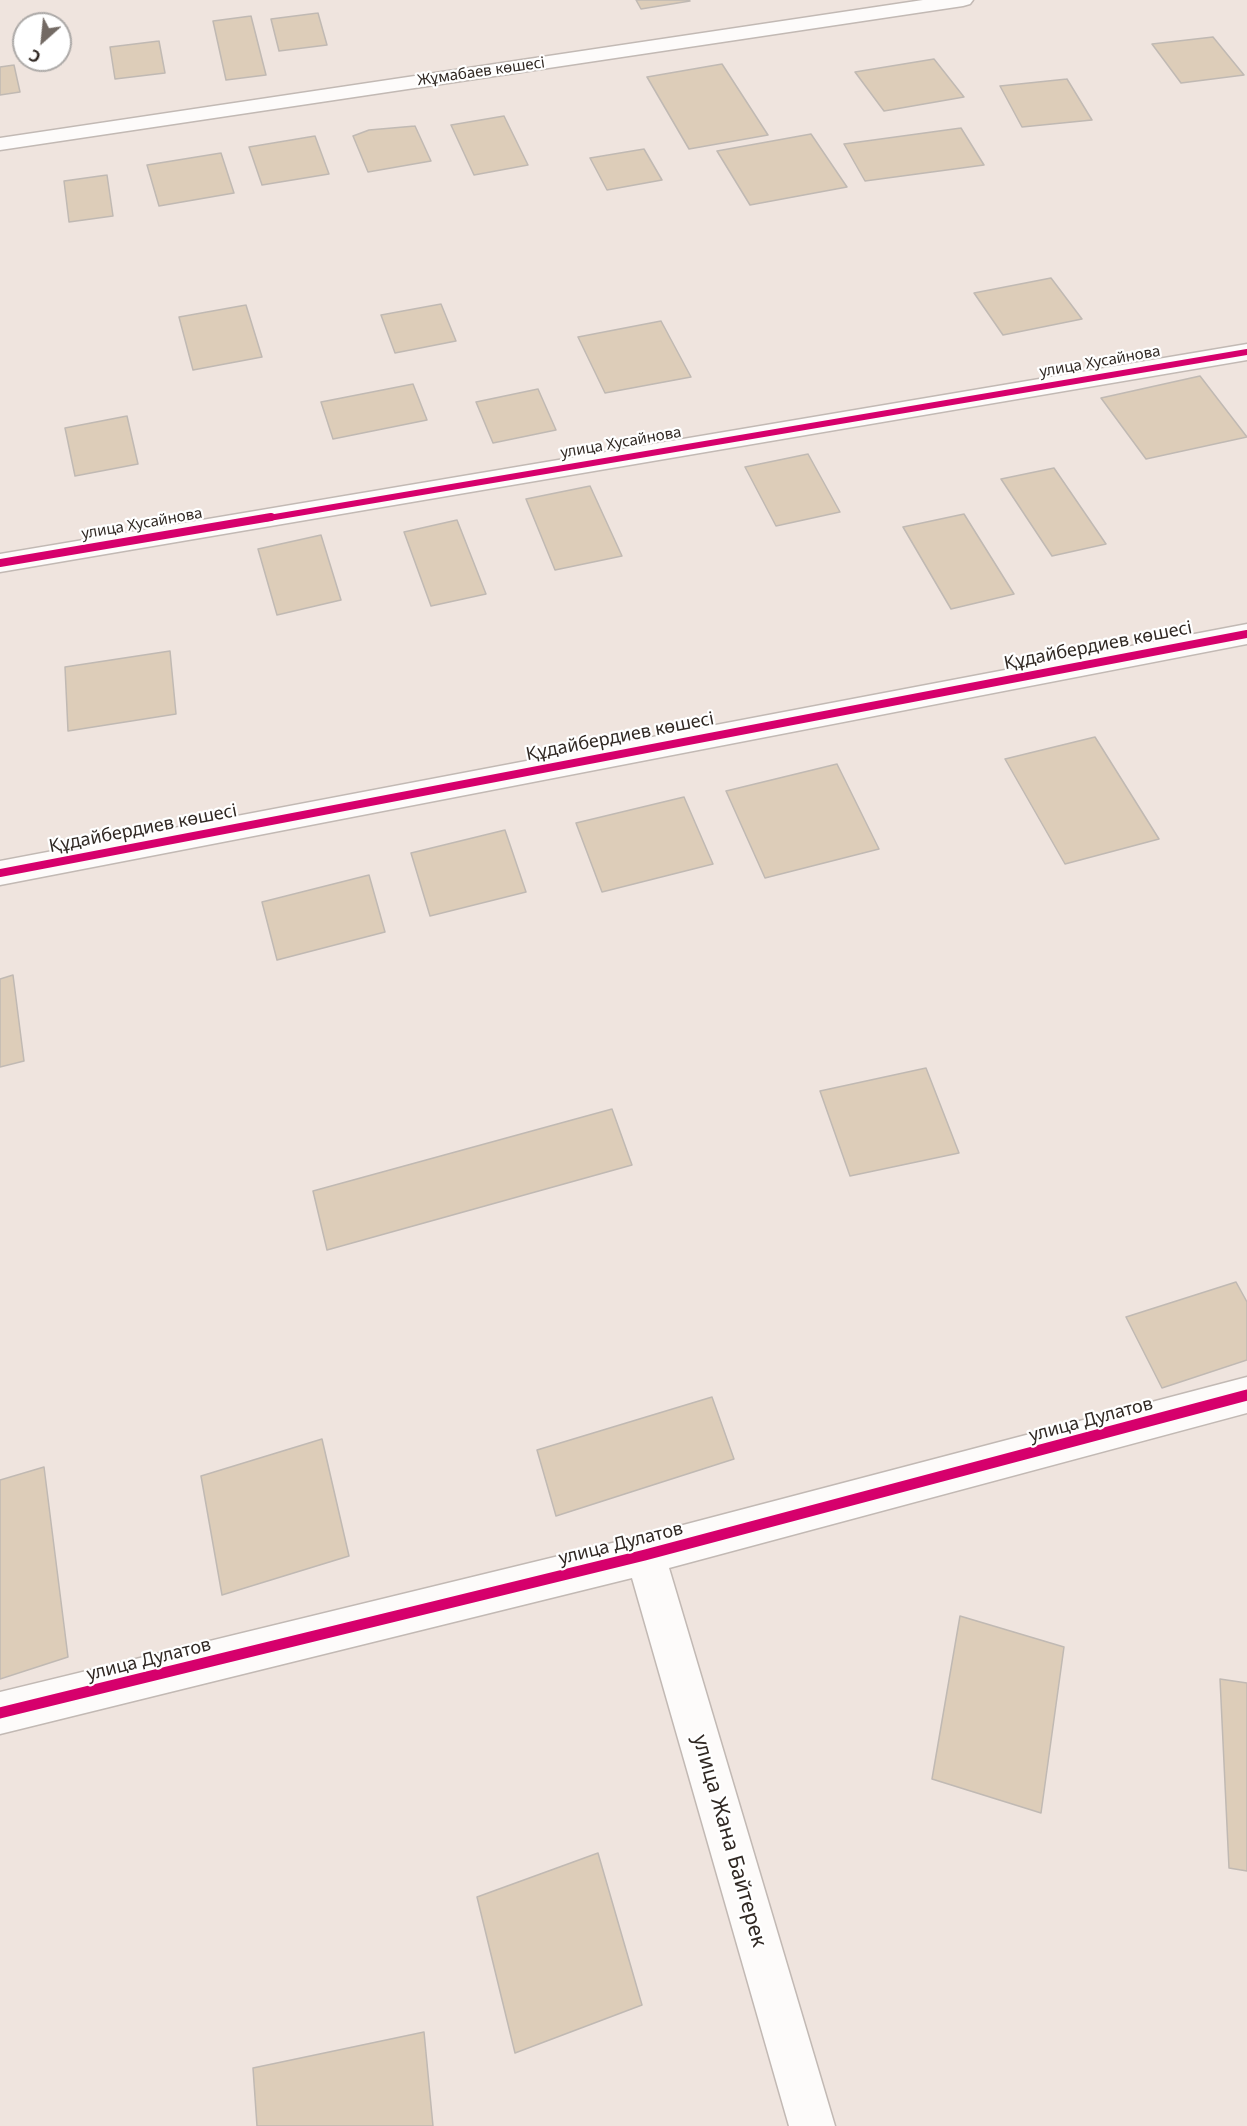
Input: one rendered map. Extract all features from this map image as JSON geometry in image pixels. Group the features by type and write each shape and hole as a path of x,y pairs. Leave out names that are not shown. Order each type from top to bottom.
{"street":[{"name":"Жұмабаев көшесі","path":"0,144 963,0"},
{"name":"улица Хусайнова","path":"0,563 1247,352"},
{"name":"Құдайбердиев көшесі","path":"0,873 1247,634"},
{"name":"улица Дулатов","path":"0,1713 645,1555 1247,1395"},
{"name":"улица Жана Байтерек","path":"645,1555 812,2126"}],"building":[{"path":"636,0 689,0 690,1 641,9"},
{"path":"318,13 327,45 279,51 271,19"},
{"path":"251,16 266,75 226,80 213,21"},
{"path":"1213,37 1244,75 1181,83 1152,44"},
{"path":"159,41 165,73 115,79 110,47"},
{"path":"934,59 964,97 884,111 855,72"},
{"path":"722,64 768,135 689,149 647,77"},
{"path":"12,65 12,72 16,72 20,92 0,95 0,67"},
{"path":"1067,79 1092,120 1022,127 1000,86"},
{"path":"504,116 528,165 474,175 451,125"},
{"path":"415,126 431,161 368,172 353,136 369,130"},
{"path":"961,128 984,165 865,181 844,144"},
{"path":"811,134 847,187 750,205 717,151"},
{"path":"315,136 329,174 262,185 249,147"},
{"path":"644,149 662,180 607,190 590,158"},
{"path":"221,153 234,193 159,206 147,165"},
{"path":"107,175 113,216 69,222 64,181"},
{"path":"1051,278 1082,319 1003,335 974,293"},
{"path":"441,304 456,341 395,353 381,315"},
{"path":"246,305 262,357 193,370 179,317"},
{"path":"661,321 691,377 605,393 578,337"},
{"path":"1200,376 1247,437 1146,459 1101,398"},
{"path":"413,384 427,420 333,439 321,402"},
{"path":"538,389 556,430 493,443 476,402"},
{"path":"127,416 138,464 75,476 65,428"},
{"path":"808,454 840,512 776,526 745,467"},
{"path":"1054,468 1106,544 1052,556 1001,479"},
{"path":"590,486 622,556 555,570 526,499"},
{"path":"964,514 1014,594 951,609 903,527"},
{"path":"457,520 486,594 431,606 404,532"},
{"path":"321,535 341,600 277,615 258,549"},
{"path":"170,651 176,714 68,731 65,667"},
{"path":"1095,737 1159,839 1065,864 1005,759"},
{"path":"837,764 879,849 765,878 726,791"},
{"path":"684,797 713,864 602,892 576,823"},
{"path":"505,830 526,892 430,916 411,853"},
{"path":"369,875 385,932 277,960 262,902"},
{"path":"13,975 24,1061 0,1067 0,979"},
{"path":"926,1068 959,1153 850,1176 820,1091"},
{"path":"612,1109 632,1165 327,1250 313,1191"},
{"path":"1236,1282 1247,1302 1247,1360 1162,1388 1126,1317"},
{"path":"712,1397 734,1459 556,1516 537,1450"},
{"path":"322,1439 349,1556 222,1595 201,1476"},
{"path":"44,1467 68,1657 0,1679 0,1480"},
{"path":"960,1616 1064,1647 1041,1813 932,1779"},
{"path":"1220,1679 1247,1683 1247,1871 1229,1868"},
{"path":"598,1853 642,2005 515,2053 477,1897"},
{"path":"424,2032 433,2126 257,2126 253,2068"}],"cycle path":[{"path":"0,563 1247,352"},
{"path":"0,873 1247,634"},
{"path":"0,1713 645,1555 1247,1395"}]}
